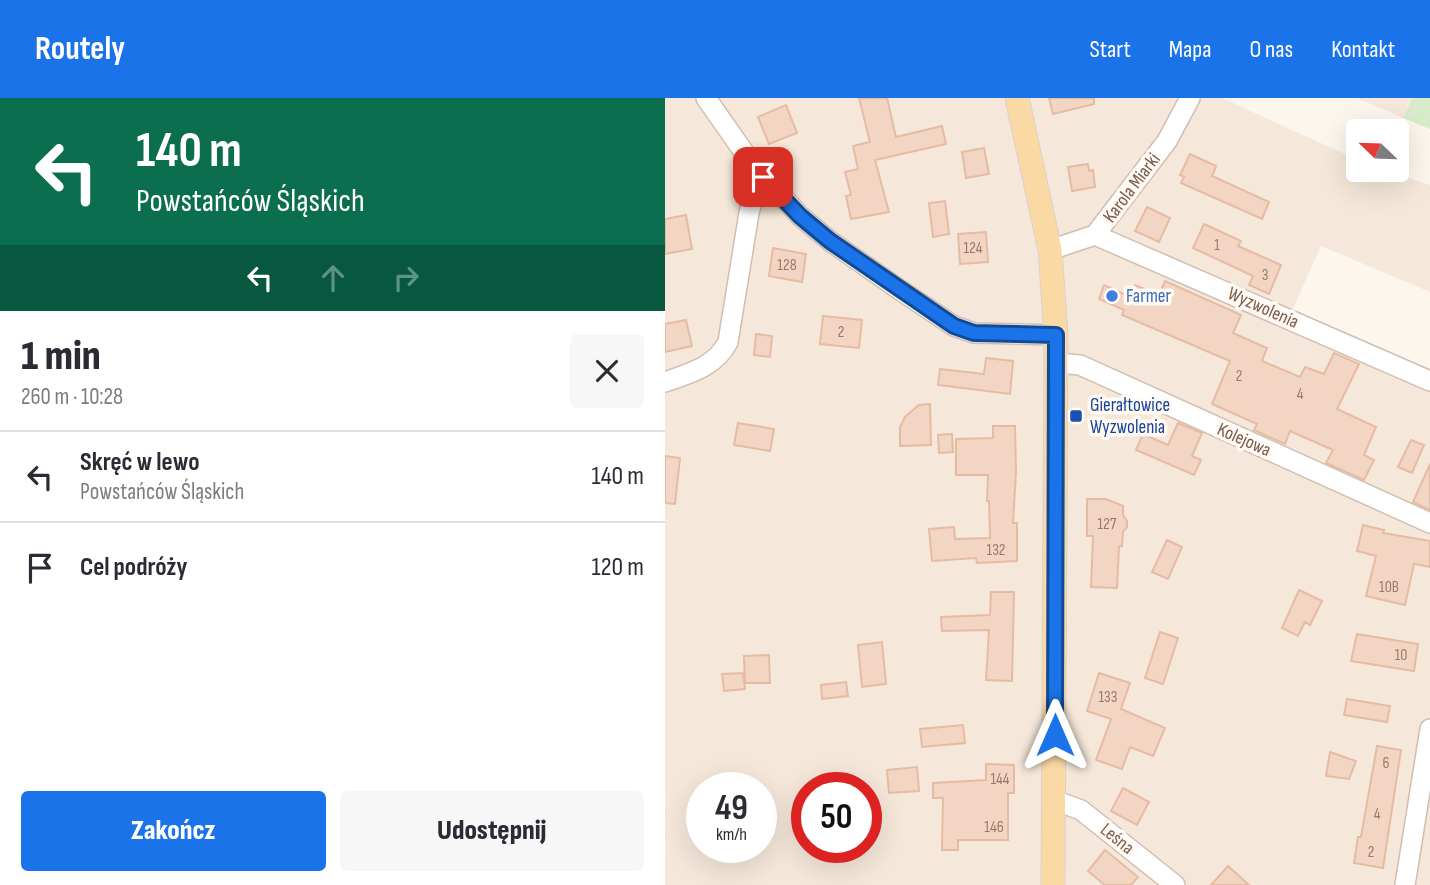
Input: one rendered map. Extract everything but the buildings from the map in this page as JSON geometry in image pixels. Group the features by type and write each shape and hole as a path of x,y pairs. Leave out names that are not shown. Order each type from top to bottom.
{"main road":[{"path":"1017,98 1043,207 1050,250 1056,335 1053,885"}],"street":[{"path":"706,98 763,177 800,216 830,241 954,326 974,333 1056,335"},
{"name":"Karola Miarki","path":"1050,250 1095,235 1167,141 1189,98"},
{"path":"665,382 706,366 718,357 728,342 749,214 763,177"},
{"name":"Wyzwolenia","path":"1095,235 1430,381"},
{"name":"Kolejowa","path":"1057,363 1080,365 1430,523"},
{"path":"1405,885 1430,729"},
{"name":"Leśna","path":"1054,800 1081,810 1175,885"}],"shaded area":[{"path":"665,98 1222,98 1346,155 1346,182 1409,182 1409,178 1430,185 1430,292 1321,246 1291,313 1430,375 1430,885 665,885"},
{"path":"1357,98 1411,98 1403,118"}],"green space":[{"path":"1412,98 1430,98 1430,129 1403,118"}],"place":[{"name":"Farmer","path":"1112,296"},
{"name":"Gierałtowice Wyzwolenia","path":"1076,416"}],"route":[{"path":"763,177 800,216 830,241 954,326 974,333 1056,335 1058,409 1055,735"}]}
